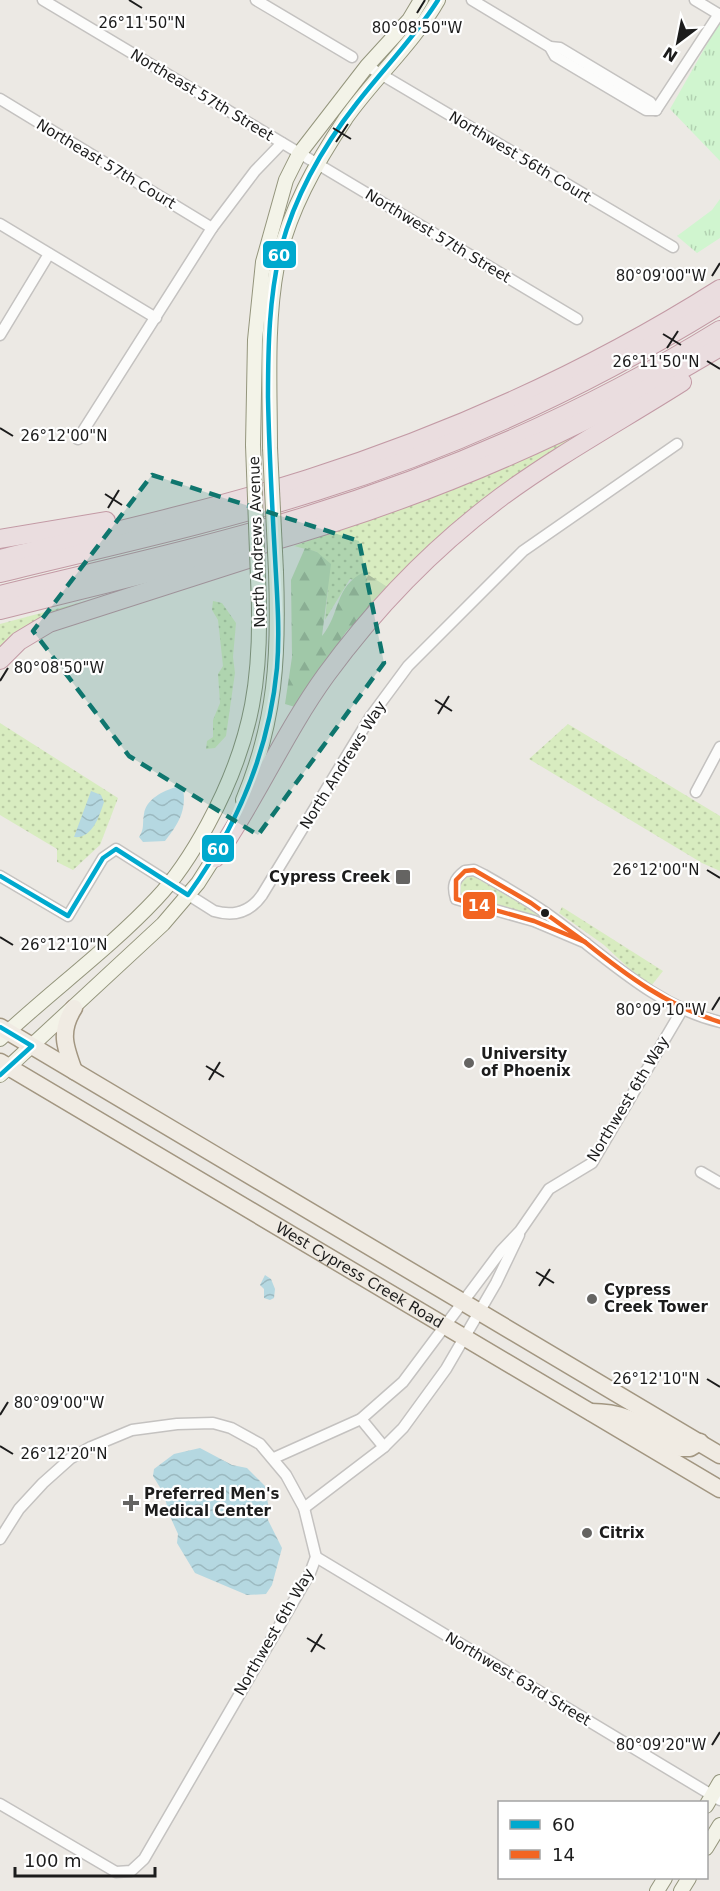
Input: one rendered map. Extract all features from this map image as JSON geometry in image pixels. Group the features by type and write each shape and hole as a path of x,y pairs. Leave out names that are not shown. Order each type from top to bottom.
{"highway":[{"path":"0,559 264,492 373,457 498,407 622,346 720,289"},
{"path":"0,573 226,517 384,468 477,431 569,389 720,305"},
{"path":"0,595 260,529 409,481 496,446 580,407 720,330"},
{"path":"0,610 260,544 388,503 486,466 559,433 720,349"},
{"path":"215,858 244,816 281,744 316,689 358,634 407,579 450,539 501,497 689,378 720,349"},
{"path":"0,539 103,522 184,503 264,492"},
{"path":"0,660 26,635 57,620 319,537 388,503"}],"main road":[{"name":"North Andrews Avenue","path":"3,1032 145,910 170,883 215,810 244,745 259,666 253,445 255,340 263,262 286,180 299,154 367,66 409,21 420,0"},
{"name":"North Andrews Avenue","path":"3,1068 32,1046 163,924 215,858 248,790 268,723 277,670 269,341 277,266 303,189 318,164 347,118 423,25 438,0"},
{"path":"74,1008 65,1024 63,1036 74,1071"},
{"name":"West Cypress Creek Road","path":"3,1032 32,1046 720,1455"},
{"name":"West Cypress Creek Road","path":"3,1068 720,1489"},
{"path":"590,1412 614,1412 625,1416 680,1448 690,1448 700,1442"},
{"path":"713,1801 720,1782"},
{"path":"708,1845 720,1825"}],"street":[{"name":"Northeast 57th Street","path":"43,0 299,154"},
{"path":"256,0 352,57"},
{"path":"472,0 550,47 555,56 646,110 656,110 719,14 695,0"},
{"name":"Northwest 56th Court","path":"367,66 673,248"},
{"name":"Northeast 57th Court","path":"0,99 212,228"},
{"path":"78,439 212,228 255,171 282,143"},
{"name":"Northwest 57th Street","path":"299,154 577,319"},
{"path":"0,224 156,318"},
{"path":"0,334 49,254"},
{"name":"North Andrews Way","path":"0,876 68,916 104,858 116,849 214,910 228,914 247,910 257,902 371,716 408,666 523,551 677,444"},
{"path":"696,792 720,747"},
{"path":"586,943 534,921 456,899 452,888 454,882 465,871 484,874 546,913 682,1010 720,1022"},
{"name":"Northwest 6th Way","path":"274,1458 361,1419 403,1382 501,1251 520,1231 549,1189 592,1163 682,1010"},
{"path":"701,1172 720,1183"},
{"name":"Northwest 6th Way","path":"0,1804 116,1872 131,1871 144,1858 310,1573 316,1557 311,1545 304,1508 384,1447 417,1410 480,1311 511,1257 520,1231"},
{"path":"361,1419 384,1447"},
{"path":"0,1539 20,1509 58,1469 91,1447 132,1431 177,1424 213,1423 246,1435 274,1458 304,1508"},
{"name":"Northwest 63rd Street","path":"316,1557 713,1801"}],"highlighted area":[{"path":"152,475 359,541 384,663 258,835 129,756 33,631"}],"green space":[{"path":"720,24 720,161 670,109"},
{"path":"720,199 720,238 697,253 677,236 712,210"},
{"path":"580,431 583,437 389,588 350,579 325,620 328,588 317,552 294,546 462,486"},
{"path":"305,548 317,552 331,564 322,636 347,585 354,578 364,572 389,588 346,632 295,707 285,704 292,657 291,580"},
{"path":"86,601 86,604 0,654 0,624"},
{"path":"213,601 222,603 236,623 233,657 235,673 226,736 215,748 206,749 207,741 213,737 213,720 220,703 218,674 223,666 218,620 212,610"},
{"path":"0,723 118,798 100,845 73,870 57,862 57,849 0,815"},
{"path":"568,724 720,816 720,871 702,863 529,759"},
{"path":"465,871 545,913 534,921 456,899 454,882"},
{"path":"562,907 663,971 651,986 604,945 559,913"}],"water":[{"path":"176,787 183,789 184,804 174,829 165,841 143,842 139,837 148,804 161,793"},
{"path":"91,791 101,795 104,802 100,814 90,831 80,837 74,837"},
{"path":"265,1275 271,1279 275,1289 274,1298 270,1300 264,1298 264,1289 260,1285"},
{"path":"200,1448 232,1465 247,1468 265,1486 269,1510 268,1520 282,1548 272,1585 266,1594 247,1595 195,1573 177,1543 178,1534 169,1514 164,1494 153,1476 154,1469 174,1454"}],"transit line":[{"name":"60","path":"0,876 68,916 103,858 116,849 188,895 206,869 236,815 248,788 267,729 277,668 278,612 268,378 272,303 281,248 302,190 333,136 438,0"},
{"name":"14","path":"474,870 531,903 585,942 534,921 456,899 456,880 465,871 474,870"},
{"name":"14","path":"585,942 616,967 649,989 683,1008 720,1022"},
{"name":"60","path":"0,1027 32,1046 0,1075"}],"place":[{"name":"Cypress Creek","path":"403,877"},
{"name":"University of Phoenix","path":"469,1063"},
{"name":"Cypress Creek Tower","path":"592,1299"},
{"name":"Preferred Men's Medical Center","path":"131,1503"},
{"name":"Citrix","path":"587,1533"}]}
